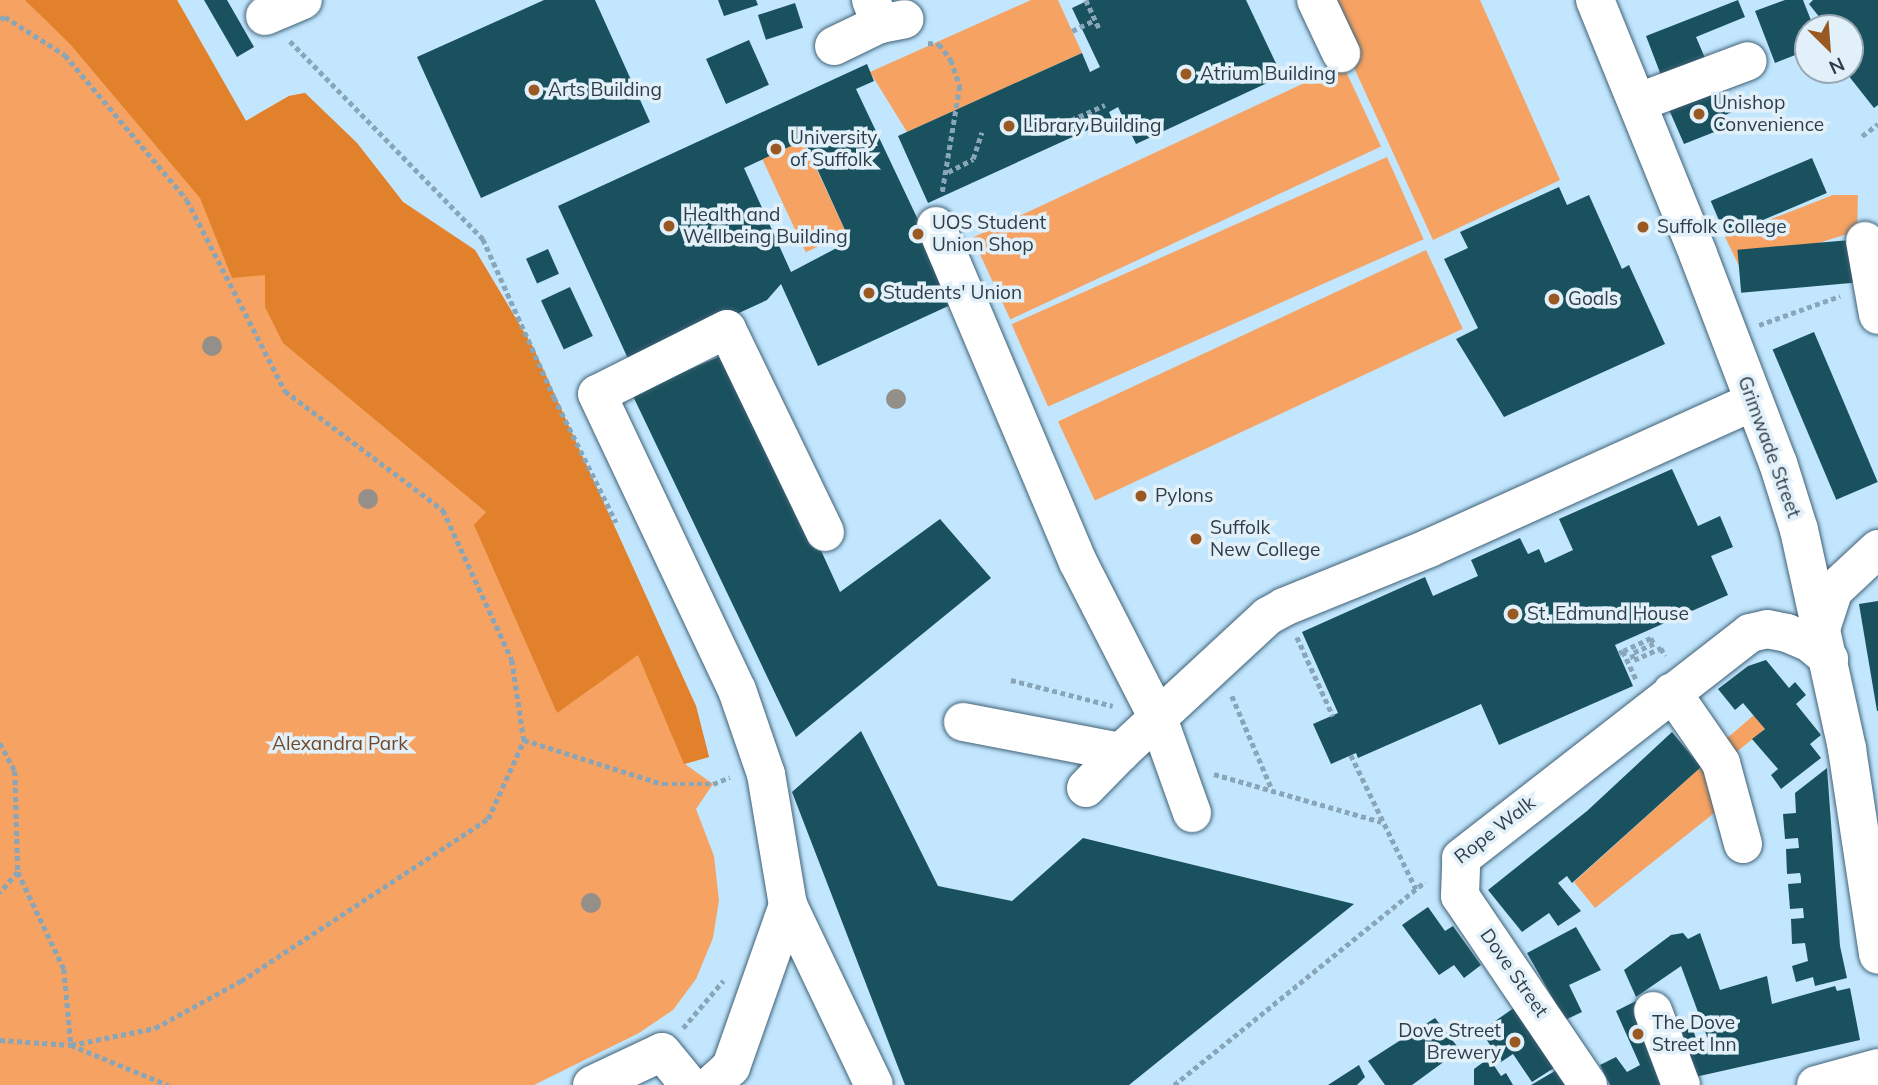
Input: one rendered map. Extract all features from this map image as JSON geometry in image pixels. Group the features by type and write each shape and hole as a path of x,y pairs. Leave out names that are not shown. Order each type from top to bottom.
{"street":[{"path":"265,16 303,0"},
{"path":"1316,0 1340,53"},
{"name":"Grimwade Street","path":"1595,0 1639,102 1796,519 1847,749 1878,956"},
{"path":"834,46 885,14"},
{"path":"1639,102 1748,61"},
{"path":"936,226 1078,562 1158,718 1192,813"},
{"path":"1866,241 1874,300"},
{"path":"825,532 727,329 597,394 737,690 766,774 788,905 874,1085"},
{"path":"1086,788 1217,662 1284,607 1429,548 1752,402"},
{"path":"1825,642 1834,590 1878,549"},
{"name":"Rope Walk","path":"1461,858 1750,633 1767,629 1810,643 1825,642"},
{"path":"1687,680 1721,763 1743,844"},
{"path":"963,722 1121,752"},
{"name":"Dove Street","path":"1461,858 1460,896 1588,1085"},
{"path":"711,1085 730,1068 788,905"},
{"path":"1653,1011 1681,1085"},
{"path":"592,1085 662,1052 689,1085"},
{"path":"1816,1085 1878,1068"}],"path":[{"path":"1086,0 1099,28"},
{"path":"265,16 483,239 554,397 622,534"},
{"path":"0,19 5,18 65,55 187,200 285,391 443,510 512,660 524,740 488,819 220,993 155,1028 71,1045 0,1040"},
{"path":"1072,31 1095,20"},
{"path":"936,226 960,86 958,73 939,44"},
{"path":"1071,120 1105,105"},
{"path":"1862,136 1878,124"},
{"path":"947,172 973,159 982,132"},
{"path":"1745,330 1874,300"},
{"path":"1284,607 1333,716"},
{"path":"1636,678 1621,652 1651,638 1654,644 1632,654 1634,660 1656,650"},
{"path":"1217,662 1272,788"},
{"path":"1012,680 1158,718"},
{"path":"524,740 663,784 713,784 741,773"},
{"path":"0,743 15,771 18,872 64,969 71,1045"},
{"path":"1351,755 1381,822 1416,889"},
{"path":"1174,765 1272,788 1381,822"},
{"name":"Rope Walk","path":"1174,1085 1416,889 1461,858"},
{"path":"0,893 18,872"},
{"path":"662,1052 729,975"},
{"path":"71,1045 168,1085"}],"green space":[{"name":"Alexandra Park","path":"0,0 177,0 246,121 289,96 305,93 357,143 403,202 475,250 533,347 696,706 709,757 685,764 713,784 696,809 714,856 719,900 713,938 696,979 673,1010 639,1033 534,1085 0,1085"},
{"path":"1031,0 1058,0 1082,53 907,132 870,72"},
{"path":"1323,0 1480,0 1560,180 1433,240"},
{"path":"1343,65 1381,147 1010,319 972,238"},
{"path":"803,140 847,233 806,252 762,159"},
{"path":"1387,157 1424,239 1048,406 1012,324"},
{"path":"1833,195 1858,195 1857,231 1809,246 1744,276 1725,237"},
{"path":"1426,250 1463,329 1095,500 1058,422"},
{"path":"1754,715 1765,729 1734,754 1726,739"},
{"path":"1701,767 1723,806 1595,908 1574,882"}],"shaded area":[{"path":"25,0 177,0 246,121 289,96 305,93 357,143 403,202 475,250 533,347 696,706 709,757 684,764 638,655 557,713 474,525 486,512 283,343 265,307 265,275 232,278 200,198 70,44"}],"building":[{"path":"204,0 227,0 254,47 237,57"},
{"name":"Arts Building","path":"544,0 595,0 650,122 481,198 417,57"},
{"path":"718,0 756,0 758,5 724,16"},
{"path":"1089,0 1246,0 1282,76 1136,144 1118,107 1109,112 1112,119 928,203 898,136 1082,53 1090,72 1100,67 1072,8"},
{"path":"1738,0 1745,17 1696,37 1708,65 1664,83 1646,36"},
{"path":"1785,0 1803,0 1808,14 1794,14 1794,56 1775,63 1755,11"},
{"path":"1813,0 1878,0 1878,105 1874,108 1855,84 1864,84 1864,14 1817,14 1809,4"},
{"path":"795,3 803,28 766,40 758,15"},
{"path":"749,40 769,85 726,104 706,59"},
{"name":"Health and Wellbeing Building","path":"867,64 874,81 856,89 957,302 818,366 781,284 767,300 630,363 558,206","holes":["804,140 850,241 791,272 744,168"]},
{"name":"Unishop Convenience","path":"1721,83 1732,112 1723,116 1727,127 1684,144 1667,105"},
{"path":"1812,158 1827,193 1726,236 1711,201"},
{"name":"Goals","path":"1559,187 1567,205 1589,195 1622,269 1629,265 1665,344 1504,417 1456,339 1478,328 1444,259 1468,248 1460,232"},
{"path":"1850,240 1854,283 1741,293 1737,250"},
{"path":"548,249 559,274 537,283 526,259"},
{"path":"570,287 593,336 564,349 541,301"},
{"path":"1814,332 1878,482 1836,500 1773,350"},
{"path":"730,352 840,592 940,519 991,578 796,737 632,394"},
{"name":"St. Edmund House","path":"1672,469 1698,526 1720,516 1733,547 1711,556 1728,595 1615,645 1633,686 1499,745 1481,704 1358,758 1356,753 1331,764 1313,724 1338,713 1302,632 1425,577 1433,596 1478,576 1471,560 1520,538 1528,554 1539,549 1545,563 1573,550 1559,519"},
{"path":"1878,601 1878,711 1877,711 1859,604"},
{"path":"1766,660 1789,688 1795,682 1806,695 1796,704 1821,735 1810,744 1821,758 1781,789 1771,775 1778,769 1752,739 1765,729 1743,703 1735,710 1718,689 1748,666"},
{"path":"861,731 938,886 1012,901 1083,838 1354,904 1129,1085 905,1085 792,792"},
{"path":"1672,732 1701,767 1572,883 1567,876 1558,883 1581,911 1558,926 1549,913 1522,932 1488,890 1587,811"},
{"path":"1827,768 1840,946 1847,978 1815,986 1813,977 1796,982 1792,966 1808,961 1805,943 1792,944 1791,919 1804,918 1803,908 1790,909 1788,884 1801,883 1801,878 1800,873 1787,874 1786,849 1799,848 1798,838 1785,839 1783,814 1796,813 1795,793"},
{"path":"1428,907 1445,931 1453,926 1481,965 1464,978 1454,965 1439,975 1402,925"},
{"path":"1576,927 1601,970 1569,985 1582,1012 1565,1020 1527,953"},
{"path":"1683,933 1688,939 1700,933 1720,990 1767,976 1772,1004 1835,986 1837,991 1850,988 1860,1040 1686,1079 1672,1032 1692,1027 1698,1044 1709,1042 1681,966 1636,997 1624,970 1671,935"},
{"name":"The Dove Street Inn","path":"1636,1001 1670,1082 1663,1085 1610,1085 1600,1065 1616,1057 1627,1072 1640,1065 1616,1011"},
{"name":"Dove Street Brewery","path":"1518,1005 1557,1066 1532,1082 1513,1054 1501,1062 1481,1031"},
{"path":"1435,1018 1460,1050 1412,1085 1385,1085 1368,1061"},
{"path":"1489,1058 1501,1076 1506,1073 1513,1085 1474,1085 1474,1069"},
{"path":"1359,1065 1365,1077 1357,1085 1328,1085"},
{"path":"1560,1068 1569,1085 1531,1085"}],"place":[{"name":"Atrium Building","path":"1186,74"},
{"name":"Arts Building","path":"534,90"},
{"name":"Unishop Convenience","path":"1699,114"},
{"name":"Library Building","path":"1009,126"},
{"name":"University of Suffolk","path":"776,149"},
{"name":"Health and Wellbeing Building","path":"669,226"},
{"name":"Suffolk College","path":"1643,227"},
{"name":"UOS Student Union Shop","path":"918,234"},
{"name":"Students' Union","path":"869,293"},
{"name":"Goals","path":"1554,299"},
{"name":"Pylons","path":"1141,496"},
{"name":"Suffolk New College","path":"1196,539"},
{"name":"St. Edmund House","path":"1513,614"},
{"name":"The Dove Street Inn","path":"1638,1034"},
{"name":"Dove Street Brewery","path":"1515,1042"}]}
